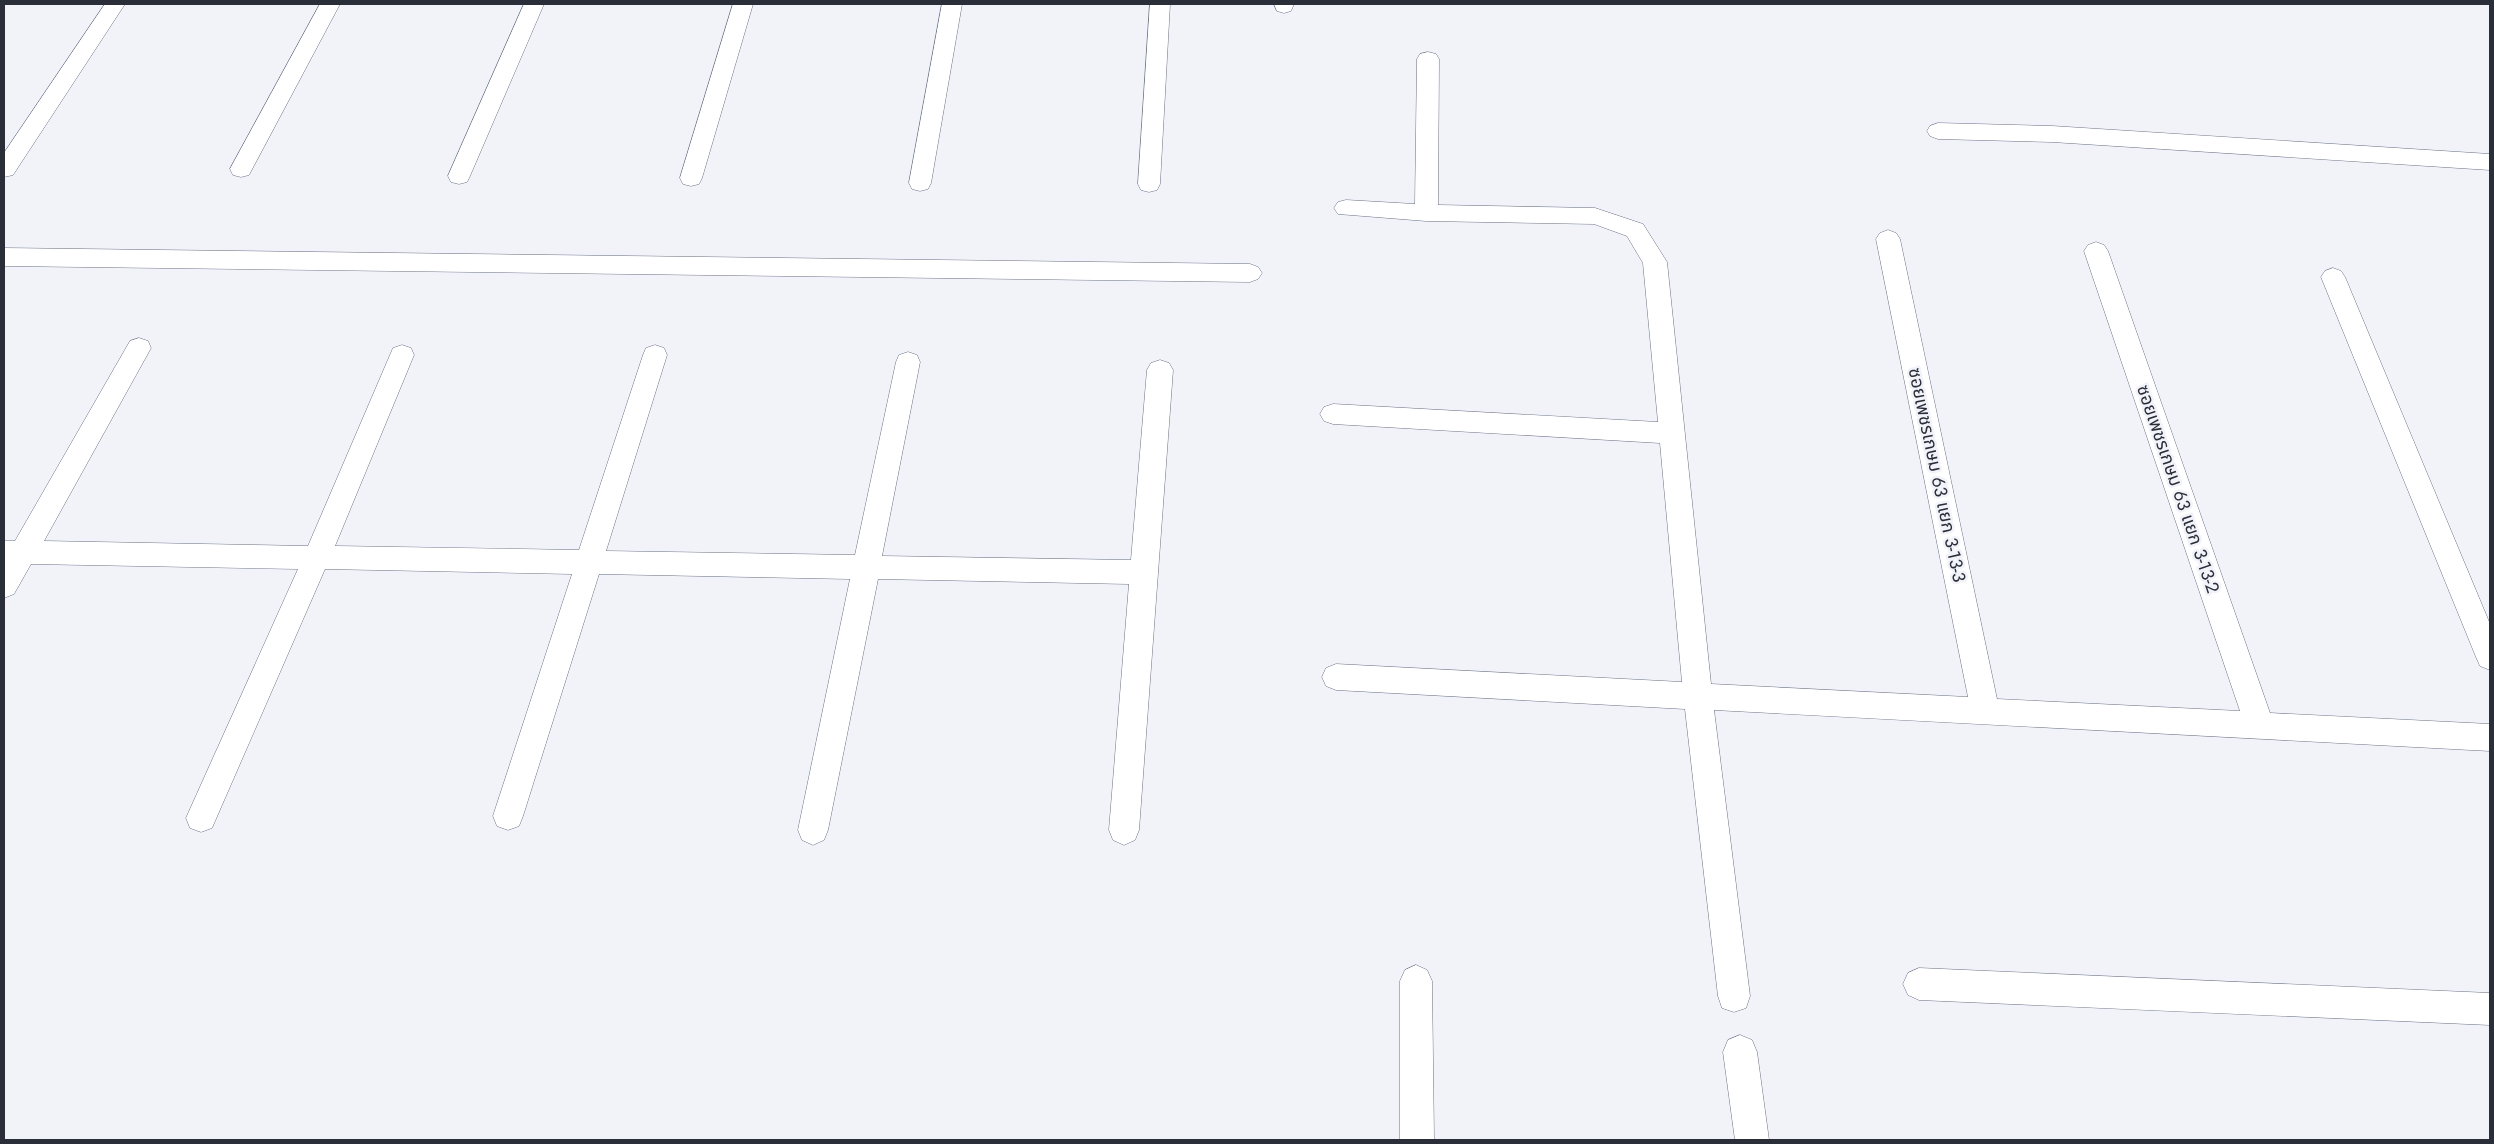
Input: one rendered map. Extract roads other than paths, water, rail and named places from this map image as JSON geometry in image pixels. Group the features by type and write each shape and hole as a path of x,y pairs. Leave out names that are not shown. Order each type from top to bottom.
{"street":[{"path":"5,169 115,4"},
{"path":"241,169 330,4"},
{"path":"459,176 534,4"},
{"path":"691,178 743,4"},
{"path":"920,183 952,4"},
{"path":"1149,184 1160,4"},
{"path":"1426,213 1428,59"},
{"path":"1938,131 2052,134 2490,162"},
{"path":"1346,208 1426,213 1595,216 1635,230 1655,262 1698,696 1734,996"},
{"name":"ซอยเพชรเกษม 63 แยก 3-13-3","path":"1888,239 1985,711"},
{"name":"ซอยเพชรเกษม 63 แยก 3-13-2","path":"2096,251 2260,726"},
{"path":"4,257 1250,273"},
{"path":"2333,277 2490,657"},
{"path":"4,586 14,552 139,348"},
{"path":"201,818 316,559 402,355"},
{"path":"508,816 655,355"},
{"path":"813,830 908,362"},
{"path":"1124,830 1160,370"},
{"path":"1333,414 1671,433"},
{"path":"14,552 316,559 1144,572"},
{"path":"1336,677 2490,738"},
{"path":"1416,981 1417,1140"},
{"path":"1919,984 2490,1009"},
{"path":"1740,1052 1752,1140"}]}
